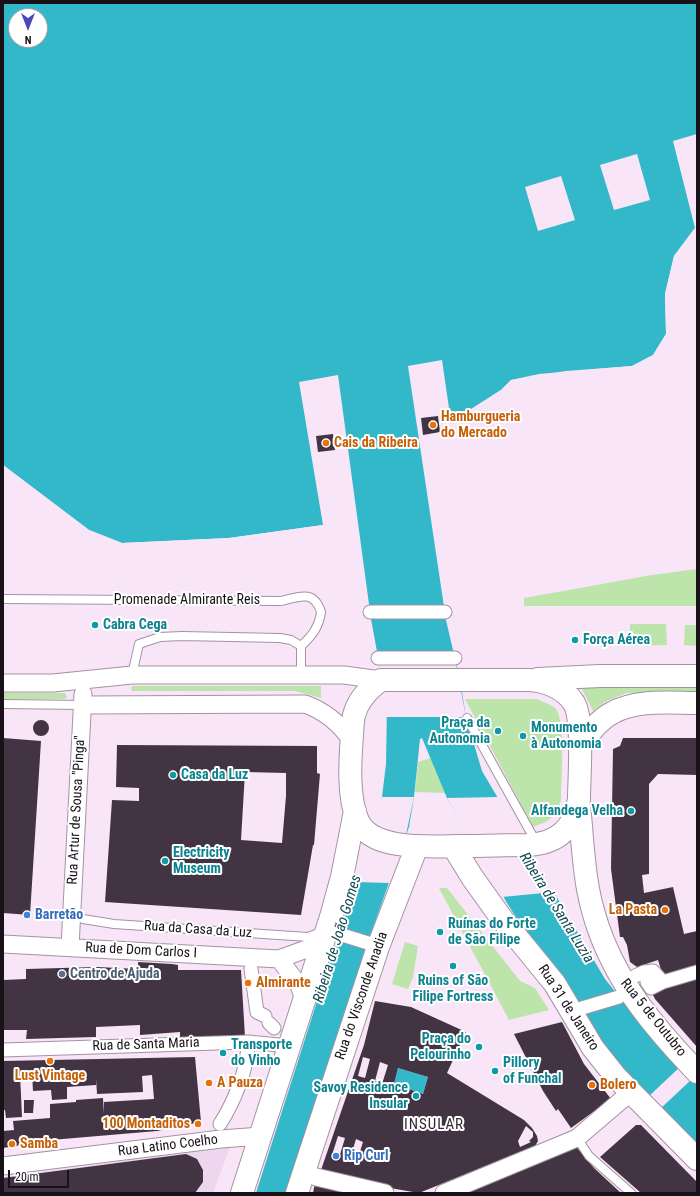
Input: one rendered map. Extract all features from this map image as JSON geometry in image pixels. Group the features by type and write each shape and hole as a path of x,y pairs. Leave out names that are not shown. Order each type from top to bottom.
{"main road":[{"path":"529,680 565,677 697,676"},
{"path":"381,680 543,681 570,698 575,705 578,721 579,799 574,816 562,835 547,842 533,845 463,846 410,845 386,841 368,832 359,822 352,801 352,741 354,712 367,691 381,680"},
{"path":"579,746 604,718 625,707 642,704 697,703"},
{"name":"Rua 5 de Outubro","path":"579,799 588,888 599,931 610,958 619,975 641,1008 697,1072"},
{"path":"242,1193 304,1000 329,936 355,812"},
{"name":"Rua do Visconde Anadia","path":"297,1193 410,845"},
{"name":"Rua 31 de Janeiro","path":"463,846 472,877 502,919 555,984 593,1048 631,1092 697,1159"}],"street":[{"path":"370,612 445,612"},
{"path":"378,658 455,658"},
{"path":"3,683 53,683 132,676 344,675 381,680"},
{"name":"Rua Artur de Sousa \"Pinga\"","path":"70,947 83,693 86,687 96,679"},
{"path":"83,705 305,704 322,712 338,724 352,741"},
{"path":"329,936 368,943"},
{"name":"Rua de Dom Carlos I","path":"3,944 279,959 329,936"},
{"path":"279,959 299,985 304,1000"},
{"path":"251,969 257,1012 269,1022"},
{"path":"642,977 644,972 652,971 663,982 697,972"},
{"path":"582,1008 619,997"},
{"path":"220,1124 228,1109 247,1058 248,1042"},
{"name":"Rua de Santa Maria","path":"3,1050 248,1042 289,1046"},
{"path":"444,1193 577,1138 631,1092"},
{"name":"Rua Latino Coelho","path":"3,1166 222,1139 261,1136"},
{"path":"304,1172 316,1177 385,1193"}],"lane":[{"name":"Promenade Almirante Reis","path":"3,600 281,601 304,596 313,600 321,612 319,622 314,633 301,646"},
{"path":"132,676 139,644 160,637 280,638 291,640 301,646 301,676"},
{"path":"3,704 83,705"},
{"path":"467,718 533,845"},
{"name":"Rua da Casa da Luz","path":"72,910 83,919 114,924 308,937 329,936"},
{"path":"577,1138 589,1156 631,1193"}],"shaded area":[{"path":"230,1147 213,1193 3,1193 3,1177"}],"green space":[{"path":"697,569 697,606 524,606 524,598 652,575"},
{"path":"630,624 666,624 667,645 630,646"},
{"path":"685,625 697,625 697,646 684,645"},
{"path":"132,686 321,686 321,698 295,691 132,691"},
{"path":"584,686 697,686 697,692 626,693 605,702 593,711 582,689"},
{"path":"3,693 65,693 67,697 65,699 3,699"},
{"path":"465,699 537,699 556,709 559,716 562,739 561,800 557,811 548,821 533,827"},
{"path":"431,758 445,793 415,792 418,762"},
{"path":"439,888 447,888 520,981 535,988 549,1010 509,1020"},
{"path":"405,942 418,946 413,977 408,989 392,984"}],"water":[{"path":"3,3 697,3 697,134 673,141 695,228 674,256 665,294 666,334 653,355 632,366 566,371 511,380 501,390 451,422 442,360 408,366 446,620 460,680 466,717 482,771 605,979 648,1032 697,1085 697,1147 601,1045 578,1001 553,963 519,922 507,903 447,798 422,738 420,739 414,797 409,827 370,936 288,1193 256,1193 382,797 386,764 387,706 371,619 338,375 299,382 323,525 229,538 122,543 89,530 3,465","holes":["637,154 650,200 614,210 600,165","561,176 575,220 538,231 525,187"]},
{"path":"398,1068 428,1077 423,1094 394,1084"}],"pier":[{"path":"695,228 696,230 676,257 667,294 668,334 655,357 632,368 539,376 512,382 502,392 451,424 451,422 501,390 511,380 539,374 632,366 653,355 666,334 665,294 674,256"},
{"path":"3,465 89,530 122,543 229,538 323,525 324,527 229,540 122,545 88,531 3,468"},
{"path":"378,653 454,654 466,717 386,717"},
{"path":"382,797 414,797 401,858 390,883 354,882 378,806"},
{"path":"499,797 554,892 502,897 447,798"},
{"path":"680,1067 692,1079 660,1109 648,1097"}],"building":[{"path":"438,416 440,432 423,435 421,418"},
{"path":"333,434 335,450 318,452 316,436"},
{"path":"38,720 44,720 49,725 47,734 44,736 38,736 33,731 33,725"},
{"path":"3,738 41,741 30,915 3,913"},
{"path":"623,738 697,738 697,775 658,774 649,784 649,874 642,875 644,893 673,887 684,934 697,931 697,967 663,976 658,960 637,967 630,962 627,945 623,937 620,937 611,869 613,749 620,746"},
{"path":"117,745 317,746 317,773 320,774 314,845 301,915 105,902 112,800 139,801 139,788 116,787","holes":["245,772 286,773 286,796 282,843 241,840"]},
{"path":"138,962 178,965 178,970 241,970 245,1037 180,1039 180,1032 140,1035 140,1025 96,1027 96,1037 26,1039 27,1030 3,1030 3,980 26,979 26,969 97,967 138,969 139,984"},
{"path":"697,976 697,1047 653,995 654,991"},
{"name":"Savoy Residence Insular","path":"375,1001 411,1007 466,1032 447,1073 524,1120 532,1128 538,1141 535,1146 419,1193 390,1188 321,1170 364,1045","holes":["363,1057 370,1059 365,1078 358,1076","380,1062 388,1065 382,1084 375,1081","398,1068 428,1077 423,1094 394,1084","526,1126 533,1132 533,1137 529,1141 531,1142 520,1147 518,1141","338,1136 345,1138 339,1158 332,1155","356,1139 363,1142 357,1161 350,1159","371,1150 391,1152 389,1160 370,1157"]},
{"path":"562,1022 584,1064 611,1099 571,1128 558,1109 556,1111 543,1091 514,1034"},
{"path":"195,1057 201,1122 157,1131 51,1140 3,1148 3,1131 14,1130 13,1121 50,1118 50,1104 103,1098 104,1114 104,1102 154,1099 152,1075 142,1076 143,1092 97,1094 96,1079 96,1085 67,1087 67,1099 52,1100 51,1090 33,1091 32,1073 20,1074 22,1117 6,1118 5,1110 3,1110 3,1061"},
{"path":"24,1100 34,1100 33,1113 24,1113"},
{"path":"636,1125 641,1125 697,1182 697,1193 641,1193 600,1157"},
{"path":"574,1144 594,1168 621,1193 467,1193"},
{"path":"186,1154 197,1159 203,1170 203,1182 195,1193 3,1193 3,1178"},
{"path":"315,1183 360,1193 313,1193"}],"place":[{"name":"Hamburgueria do Mercado","path":"433,425"},
{"name":"Cais da Ribeira","path":"326,443"},
{"name":"Cabra Cega","path":"95,625"},
{"name":"Força Aérea","path":"575,640"},
{"name":"Praça da Autonomia","path":"498,731"},
{"name":"Monumento à Autonomia","path":"523,736"},
{"name":"Casa da Luz","path":"173,775"},
{"name":"Alfandega Velha","path":"631,811"},
{"name":"Electricity Museum","path":"165,861"},
{"name":"La Pasta","path":"665,910"},
{"name":"Barretão","path":"27,915"},
{"name":"Ruínas do Forte de São Filipe","path":"440,932"},
{"name":"Ruins of São Filipe Fortress","path":"453,966"},
{"name":"Centro de Ajuda","path":"62,974"},
{"name":"Almirante","path":"248,983"},
{"name":"Praça do Pelourinho","path":"479,1047"},
{"name":"Transporte do Vinho","path":"223,1053"},
{"name":"Lust Vintage","path":"50,1061"},
{"name":"Pillory of Funchal","path":"495,1071"},
{"name":"A Pauza","path":"209,1083"},
{"name":"Bolero","path":"592,1085"},
{"name":"Savoy Residence Insular","path":"416,1096"},
{"name":"100 Montaditos","path":"198,1124"},
{"name":"Samba","path":"12,1144"},
{"name":"Rip Curl","path":"336,1156"}],"district":[{"name":"INSULAR","path":"434,1125"}],"water label":[{"name":"Ribeira de Santa Luzia","path":"556,908"},
{"name":"Ribeira de João Gomes","path":"338,939"}]}
